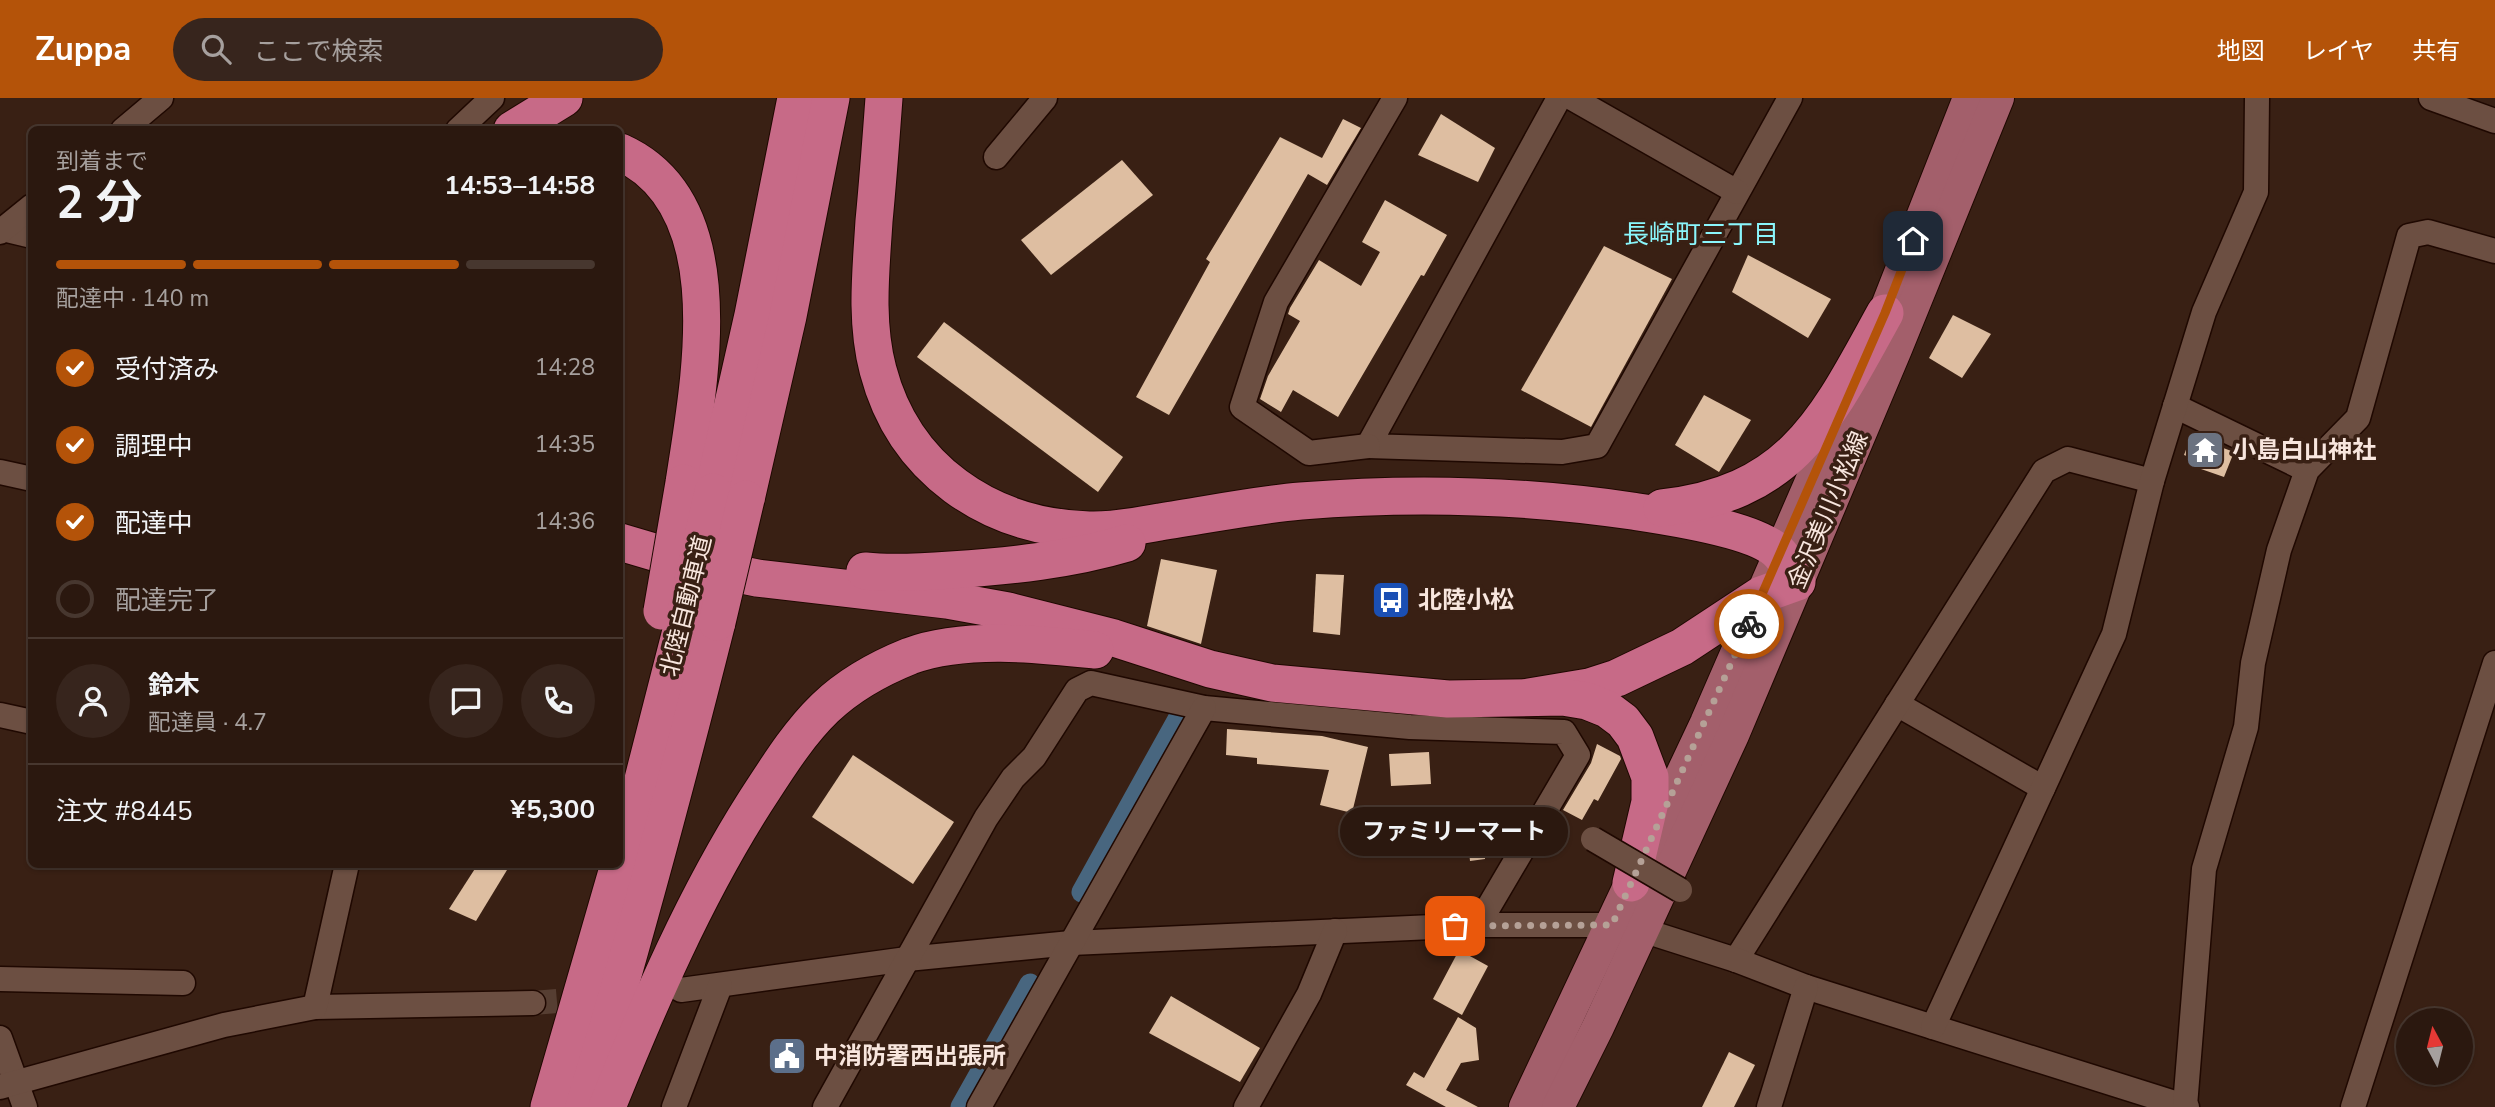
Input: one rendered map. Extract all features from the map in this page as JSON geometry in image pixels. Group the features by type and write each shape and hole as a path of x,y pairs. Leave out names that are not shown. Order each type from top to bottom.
{"highway":[{"path":"518,126 564,98"},
{"name":"北陸自動車道","path":"623,852 688,616 753,315 796,98"},
{"name":"北陸自動車道","path":"715,491 788,316 831,98"},
{"path":"884,98 870,295 871,331 878,370 902,429 924,459 950,483 980,503 1017,518 1055,527 1091,530 1302,501 1491,497 1619,509 1698,522 1756,540 1788,567 1761,595 1682,647 1647,665 1589,687 1529,698"},
{"path":"623,153 656,175 675,199 687,226 696,260 701,298 702,346 715,491 688,616 623,795"},
{"path":"1619,509 1653,509 1708,500 1758,481 1777,468 1818,427 1885,313"},
{"path":"623,523 662,536 756,557 874,572 992,568 1084,554 1217,513"},
{"path":"623,543 708,568 757,578 947,600 1008,611 1114,638 1210,669"},
{"name":"北陸自動車道","path":"584,1107 644,903 688,616"},
{"path":"607,1107 675,945 705,887 736,833 800,736 825,708 880,669 912,655 943,648 978,645 1079,649 1210,669 1272,683 1340,691 1448,699 1563,697 1587,701 1607,709 1623,721 1635,737 1650,778 1650,802 1631,883"},
{"path":"585,988 605,868"},
{"name":"北陸自動車道","path":"549,1107 619,868"}],"main road":[{"path":"1788,567 1969,98"},
{"name":"金沢美川小松線","path":"1558,1107 1598,1027 1627,927 1733,735 1788,567 1896,349 1998,98"},
{"path":"1525,1107 1627,927 1631,883 1706,723 1761,595"}],"street":[{"path":"128,126 161,98"},
{"path":"996,157 1045,98"},
{"path":"1368,446 1559,98"},
{"path":"1572,98 1737,192"},
{"path":"1391,99 1276,302 1242,407 1309,453 1368,446 1562,452 1597,446 1790,98"},
{"path":"1933,1027 2114,634 2152,481 2204,312 2256,192 2257,98"},
{"path":"2431,98 2495,121"},
{"path":"461,126 477,101"},
{"path":"2,231 28,209"},
{"path":"2,231 28,235"},
{"path":"681,990 906,959 1070,943 1478,925 1627,927 1736,960 1806,987 2186,1107 2204,869 2246,727 2253,663 2279,550 2307,470 2358,418 2409,236 2428,232 2495,251"},
{"path":"2175,406 2307,470"},
{"path":"1736,960 2044,471 2068,459 2152,481"},
{"path":"0,472 28,479"},
{"path":"2353,1107 2495,663"},
{"path":"1013,778 1031,733 1065,678"},
{"path":"825,1107 986,818 1013,778 1034,757 1077,690 1091,683 1204,708 1410,727 1564,733 1578,755 1478,925"},
{"path":"1897,704 2043,788"},
{"path":"979,1107 1204,708"},
{"path":"0,715 28,721"},
{"path":"1593,839 1680,890"},
{"path":"315,1007 346,868"},
{"path":"1246,1107 1308,994 1335,931"},
{"path":"0,979 183,982"},
{"path":"674,1107 720,986"},
{"path":"1769,1107 1806,987"},
{"path":"9,1085 224,1025 315,1007 533,1003"},
{"path":"0,1038 9,1085 25,1107"}],"building":[{"path":"1441,114 1495,148 1478,182 1418,155"},
{"path":"1343,119 1361,128 1327,185 1308,174 1169,415 1136,397 1210,262 1206,259 1280,137 1322,158"},
{"path":"1122,160 1153,195 1051,275 1021,240"},
{"path":"1385,200 1447,235 1338,417 1293,390 1281,412 1260,399 1268,376 1300,321 1288,314 1290,308 1319,260 1361,286 1380,252 1362,242"},
{"path":"1604,246 1672,279 1591,427 1521,390"},
{"path":"1748,255 1831,299 1808,338 1732,292"},
{"path":"1953,315 1991,334 1962,378 1929,358"},
{"path":"944,322 1123,457 1098,492 917,357"},
{"path":"1704,395 1751,420 1719,472 1675,445"},
{"name":"小島白山神社","path":"2191,436 2234,452 2224,477 2201,469 2204,463 2184,455"},
{"path":"1161,559 1217,570 1201,644 1147,626"},
{"path":"1316,574 1344,575 1340,635 1313,632"},
{"path":"1227,729 1322,736 1368,747 1352,813 1320,805 1329,770 1257,764 1257,758 1226,755"},
{"path":"1597,744 1621,759 1598,801 1594,799 1582,820 1563,810 1591,763"},
{"path":"1429,752 1431,784 1391,786 1389,754"},
{"path":"853,755 954,822 913,884 812,817"},
{"path":"1484,814 1485,824 1511,822 1512,837 1509,843 1503,844 1504,852 1485,854 1485,859 1470,861 1465,816"},
{"path":"475,868 507,870 476,921 449,909"},
{"path":"1459,950 1488,966 1462,1015 1433,999"},
{"path":"1171,996 1260,1048 1240,1082 1149,1033"},
{"path":"1458,1017 1476,1028 1479,1060 1461,1063 1446,1090 1478,1107 1446,1107 1406,1085 1414,1072 1424,1078"},
{"path":"1729,1052 1755,1065 1734,1107 1702,1107"}],"waterway":[{"path":"1082,892 1178,719"},
{"path":"961,1107 1030,984"}],"tunnel":[{"path":"533,1003 592,998"}],"way so far":[{"path":"1455,926 1612,925 1749,624"}],"place":[{"name":"小島白山神社","path":"2205,450"},
{"name":"北陸小松","path":"1391,600"},
{"name":"ファミリーマート","path":"1455,926"},
{"name":"中消防署西出張所","path":"787,1056"}],"district":[{"name":"長崎町三丁目","path":"1701,234"}],"route":[{"path":"1749,624 1885,313 1913,241"}]}
